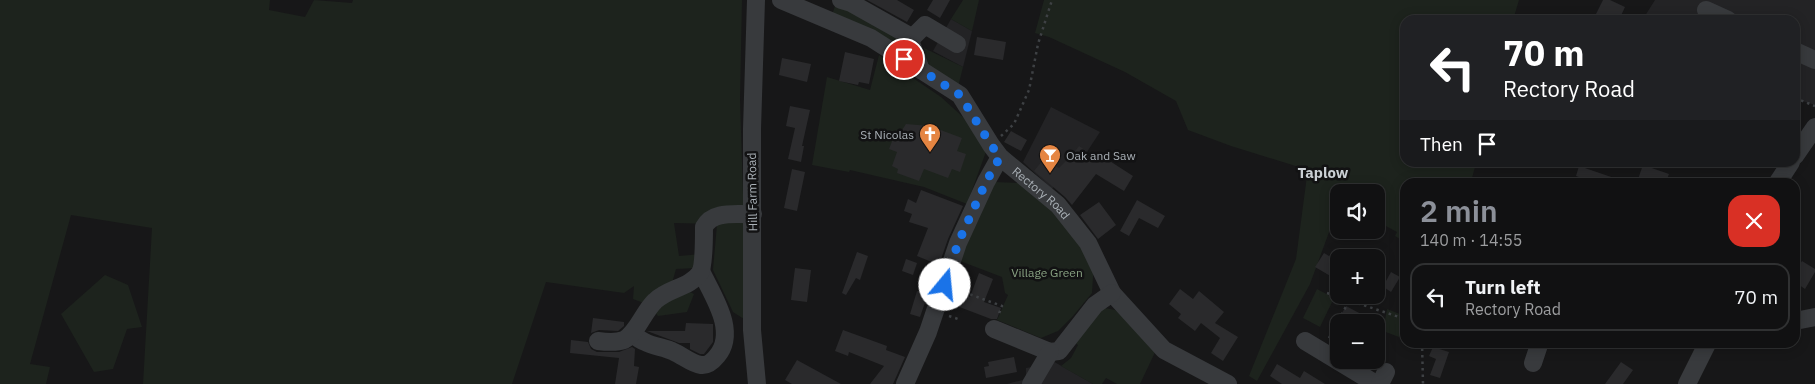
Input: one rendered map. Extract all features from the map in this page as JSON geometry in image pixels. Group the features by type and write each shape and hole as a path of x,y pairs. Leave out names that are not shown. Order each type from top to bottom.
{"street":[{"name":"Hill Farm Road","path":"756,0 752,129 752,330 757,384"},
{"name":"Rectory Road","path":"781,0 871,38 960,95 995,151 1058,205 1088,243 1112,293 1164,350 1228,384"},
{"path":"807,11 837,0 851,3 908,34 921,70"},
{"path":"1706,10 1717,15"},
{"path":"910,40 925,25 957,44"},
{"path":"1800,53 1815,60"},
{"path":"1800,149 1813,132"},
{"path":"905,384 928,332 958,243 986,182 995,151"},
{"path":"1781,178 1788,167"},
{"path":"632,334 646,343 673,351 703,366 709,364 717,357 723,348 726,333 720,311 701,271 704,227 707,221 718,215 753,214"},
{"path":"598,341 619,342 625,340 632,334 654,301 693,280 701,271"},
{"path":"994,329 1050,352 1059,351 1095,305 1112,293"},
{"path":"1800,320 1815,317"},
{"path":"1305,341 1330,356"},
{"path":"1533,363 1538,348"},
{"path":"1687,384 1705,348"},
{"path":"1030,384 1050,352"},
{"path":"1357,369 1380,380"}],"path":[{"path":"995,151 1014,124 1029,90 1038,44 1052,0"},
{"path":"1800,100 1815,106"},
{"path":"953,288 1002,306 994,329"},
{"path":"1358,304 1400,317"},
{"path":"945,314 958,319"},
{"path":"1422,348 1424,384"}],"shaded area":[{"path":"1655,0 1815,0 1815,104 1800,100 1800,15 1646,15"},
{"path":"951,19 972,31 963,67 933,51"},
{"path":"1051,107 1100,132 1079,164 1074,161 1052,189 1023,162"},
{"path":"1044,356 1093,384 1007,384 1026,379 1026,368 1038,366"}],"green space":[{"path":"0,0 270,0 269,10 305,17 314,0 352,3 353,0 742,0 740,99 747,321 733,312 713,270 717,224 674,223 679,256 702,254 697,268 676,269 672,283 694,294 687,312 658,316 649,305 633,299 634,286 624,293 546,282 512,384 143,384 152,228 71,215 30,364 50,367 46,384 0,384"},
{"path":"963,0 979,0 972,31 951,19"},
{"path":"1044,0 1519,0 1514,15 1400,15 1400,167 1475,167 1472,178 1400,178 1400,239 1395,236 1397,232 1385,226 1385,184 1330,184 1330,230 1310,284 1257,381 1249,376 1296,259 1308,168 1302,168 1231,146 1188,130 1176,101 1125,72 1049,37 1035,33"},
{"path":"835,6 845,9 898,38 903,44 897,50 831,18"},
{"path":"924,48 963,67 958,87 934,75 925,56"},
{"path":"879,55 941,97 964,118 987,149 967,204 924,187 850,170 849,172 812,165 827,77 870,90"},
{"name":"Village Green","path":"996,182 1019,183 1051,206 1094,261 1092,293 1058,331 1041,338 997,320 1008,295 1005,293 1002,277 960,261 987,191"},
{"path":"105,275 128,285 142,327 127,329 113,369 94,372 61,314"},
{"path":"1317,289 1330,296 1331,304 1320,327 1303,318"},
{"name":"Village Green","path":"1105,308 1115,310 1158,346 1140,384 1117,384 1106,378 1102,384 1093,384 1061,366 1071,358 1078,345 1074,342 1093,313"},
{"path":"1387,309 1400,314 1399,337 1385,332"}],"building":[{"path":"867,0 897,0 914,10 907,22"},
{"path":"933,0 950,0 940,18 927,10"},
{"path":"1603,0 1610,0 1625,7 1621,15 1596,15"},
{"path":"977,37 1006,42 1003,60 974,55"},
{"path":"845,52 874,59 869,84 859,82 858,85 839,81"},
{"path":"782,58 811,64 807,82 779,75"},
{"path":"790,106 810,110 802,146 804,146 801,162 788,159 795,128 786,126"},
{"name":"St Nicolas","path":"906,124 930,126 962,138 957,151 966,154 960,172 952,169 948,178 924,169 919,181 897,173 898,169 892,166 897,152 889,149 896,131 900,133"},
{"path":"1011,131 1027,140 1021,151 1004,142"},
{"path":"1079,146 1099,159 1102,156 1133,176 1124,191 1096,174 1072,205 1034,171 1043,160 1049,165 1051,163 1059,168"},
{"path":"1579,167 1582,167 1614,178 1582,178 1576,176"},
{"path":"1642,167 1649,167 1669,174 1668,178 1638,178"},
{"path":"792,169 805,172 797,211 784,208"},
{"path":"921,190 963,206 939,265 917,256 928,228 909,222 912,214 904,211 908,199 916,203"},
{"path":"1137,200 1165,216 1158,228 1139,218 1129,236 1120,231"},
{"path":"1099,202 1116,225 1098,239 1080,215"},
{"path":"857,252 868,256 860,280 856,278 846,295 842,293"},
{"path":"1324,253 1330,257 1330,276 1315,267"},
{"path":"906,259 917,263 913,275 902,271"},
{"path":"1802,261 1815,269 1805,289 1800,286 1800,264"},
{"path":"795,268 811,270 807,302 791,300"},
{"path":"1391,272 1400,277 1391,292 1385,288 1386,281"},
{"path":"979,273 993,279 984,302 1001,308 997,319 991,319 949,303 953,290 970,297"},
{"path":"1180,289 1193,299 1199,291 1224,312 1215,323 1238,337 1223,361 1211,353 1220,338 1201,323 1195,331 1178,318 1181,314 1169,304"},
{"path":"917,291 928,294 920,317 910,314"},
{"path":"1346,306 1361,314 1342,314"},
{"path":"593,318 624,322 624,326 618,331 599,330 591,333"},
{"path":"686,323 713,324 713,342 704,354 690,349 690,343 679,343 647,331 685,331"},
{"path":"843,330 887,346 886,350 905,357 893,384 870,384 884,366 849,352 848,356 835,351"},
{"path":"571,340 588,342 591,349 597,352 619,352 632,347 635,349 634,366 639,367 636,384 615,384 619,358 570,353"},
{"path":"1433,348 1449,352 1440,378 1430,375 1436,359 1429,356"},
{"path":"1014,357 1017,372 986,378 984,367 989,366 988,362"},
{"path":"797,360 841,384 792,384 785,380"},
{"path":"1621,362 1633,370 1623,384 1605,384"},
{"path":"1277,364 1300,378 1304,371 1325,384 1282,384 1270,376"}],"place":[{"name":"St Nicolas","path":"930,153"},
{"name":"Oak and Saw","path":"1050,174"}],"district":[{"name":"Taplow","path":"1323,172"}],"route":[{"path":"904,59 960,95 1000,157 986,182 958,243 945,285"}]}
